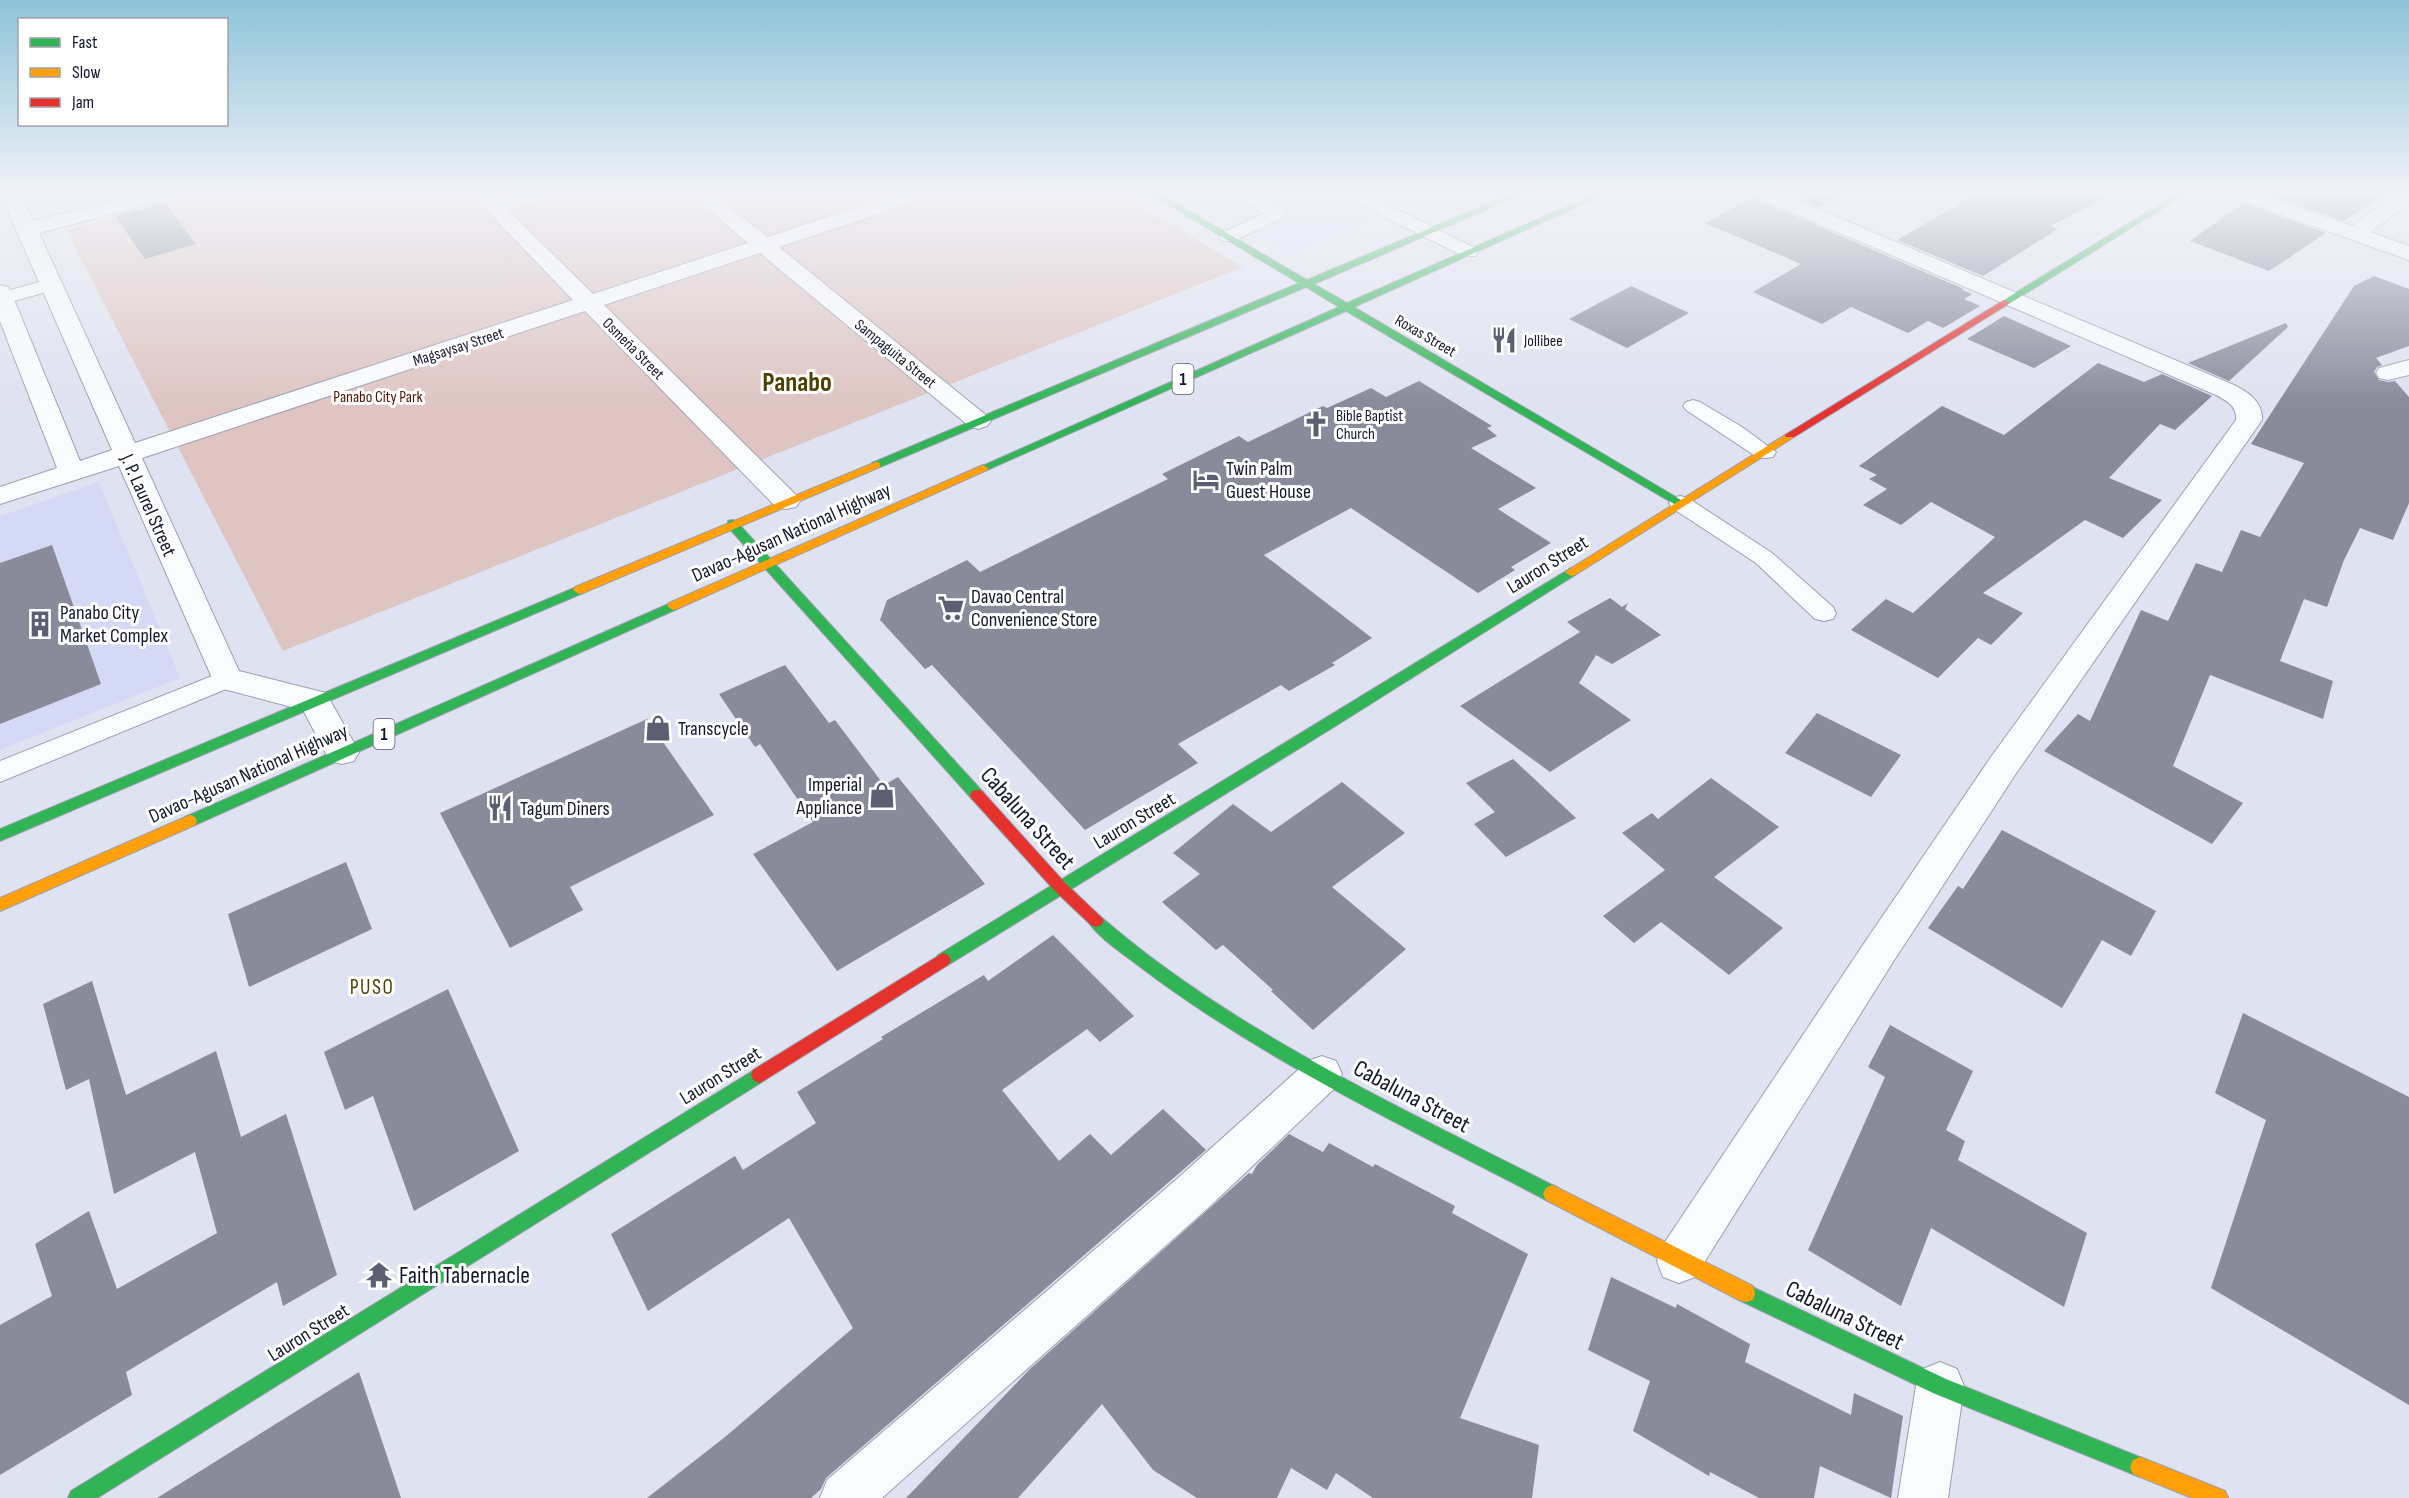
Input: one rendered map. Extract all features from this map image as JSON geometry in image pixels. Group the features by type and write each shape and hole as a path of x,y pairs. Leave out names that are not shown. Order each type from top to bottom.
{"main road":[{"name":"Roxas Street","path":"1275,265 1680,503"},
{"name":"Davao-Agusan National Highway","path":"0,835 786,501 991,431 1349,265"},
{"name":"Davao-Agusan National Highway","path":"0,905 1440,265"},
{"name":"Lauron Street","path":"78,1498 1060,887 1332,722 1680,503 2068,265"},
{"path":"991,431 1017,453"},
{"name":"Cabaluna Street","path":"732,524 1060,887 1118,941 1215,1011 1322,1074 1679,1261 1940,1386 2217,1498"}],"street":[{"name":"J. P. Laurel Street","path":"41,265 227,679"},
{"name":"Osmeña Street","path":"552,265 786,501"},
{"name":"Magsaysay Street","path":"0,496 704,265"},
{"name":"Sampaguita Street","path":"788,265 991,431"},
{"path":"1679,1261 2003,765 2126,589 2249,420 2250,413 2247,405 2231,393 1934,265"},
{"path":"1,296 72,473"},
{"path":"227,679 315,701 342,752"},
{"path":"845,1498 1193,1193 1322,1074"},
{"path":"1923,1498 1940,1386"}],"lane":[{"path":"1,296 50,285"},
{"path":"1693,406 1736,431 1765,452"},
{"path":"1680,503 1764,558 1824,613"},
{"path":"0,772 227,679"}],"shaded area":[{"path":"99,482 180,678 0,750 0,516"}],"green space":[{"name":"Panabo City Park","path":"84,265 1239,265 1243,267 283,651"}],"building":[{"path":"1799,265 1908,265 1964,289 1962,290 1972,294 1964,299 1980,306 1943,328 1928,321 1908,333 1851,307 1822,324 1753,292"},
{"path":"1956,265 2001,265 1983,276"},
{"path":"2253,265 2278,265 2269,271"},
{"path":"2374,276 2409,289 2409,346 2376,358 2382,365 2374,372 2379,380 2395,381 2409,397 2409,503 2393,540 2360,528 2344,560 2327,607 2304,599 2280,661 2333,681 2323,719 2210,675 2173,766 2243,803 2212,844 2044,751 2078,714 2090,721 2141,610 2168,621 2196,563 2222,572 2241,530 2260,537 2304,463 2251,444 2354,286"},
{"path":"1631,286 1689,313 1627,348 1569,319"},
{"path":"2004,316 2071,346 2034,368 1967,339"},
{"path":"2286,323 2288,327 2229,381 2188,363"},
{"path":"2098,363 2144,382 2162,374 2212,396 2175,430 2160,424 2109,478 2162,500 2123,538 2085,520 1983,593 2023,613 1991,645 1978,638 1938,678 1851,630 1886,599 1913,613 1995,537 1931,502 1901,525 1863,505 1887,489 1869,479 1877,475 1859,466 1942,406 2004,435"},
{"path":"1419,381 1492,426 1487,428 1497,436 1471,448 1536,488 1498,509 1551,543 1511,567 1515,570 1478,593 1351,508 1264,555 1372,638 1332,663 1335,665 1289,691 1281,685 1178,744 1198,763 1085,830 932,665 925,669 880,620 887,600 967,560 980,572 1168,479 1162,474 1239,436 1248,442 1323,406 1327,408 1371,388 1386,397"},
{"name":"Panabo City Market Complex","path":"52,545 101,684 0,724 0,563"},
{"path":"1610,598 1622,607 1628,603 1625,609 1661,635 1612,664 1596,655 1579,683 1631,720 1550,772 1460,706 1580,632 1567,622"},
{"path":"785,665 829,723 835,720 884,785 898,777 985,884 837,971 753,854 813,822 760,744 755,747 719,694"},
{"path":"1817,713 1901,755 1871,797 1785,753"},
{"path":"647,719 714,815 570,887 583,910 510,948 440,813"},
{"path":"1513,759 1576,818 1506,857 1474,824 1495,812 1466,783"},
{"path":"1711,778 1779,827 1714,877 1783,928 1729,975 1661,922 1634,943 1603,916 1665,870 1622,833 1652,813 1658,819"},
{"path":"1342,782 1405,833 1332,887 1406,949 1313,1030 1223,945 1216,950 1162,902 1200,874 1173,853 1233,804 1271,832"},
{"path":"2002,830 2156,911 2131,956 2102,940 2062,1008 1928,928 1958,886 1963,889"},
{"path":"346,862 372,929 249,987 228,914"},
{"path":"1053,935 1134,1016 1100,1042 1087,1029 1002,1090 1059,1161 1090,1134 1111,1155 1163,1109 1206,1150 826,1478 821,1489 811,1498 647,1498 725,1437 853,1328 789,1218 648,1311 611,1234 735,1156 743,1170 816,1123 797,1092 883,1039 881,1037 984,975 988,981"},
{"path":"92,981 126,1095 216,1051 241,1137 286,1114 337,1275 283,1306 277,1282 126,1372 132,1395 0,1475 0,1325 52,1296 35,1244 89,1211 117,1289 217,1233 195,1152 114,1194 89,1079 66,1090 43,1004"},
{"path":"448,989 519,1151 414,1211 373,1096 345,1110 324,1052"},
{"path":"2243,1013 2409,1097 2409,1405 2211,1288 2266,1120 2215,1093"},
{"path":"1890,1025 1973,1071 1946,1130 1965,1141 1958,1160 2087,1233 2064,1307 1931,1228 1901,1306 1808,1250 1885,1077 1868,1067"},
{"path":"1289,1134 1323,1152 1329,1143 1373,1167 1375,1164 1455,1206 1452,1213 1528,1254 1460,1418 1539,1445 1532,1498 1373,1498 1336,1473 1327,1490 1291,1468 1277,1498 1197,1498 1153,1470 1102,1404 1018,1498 906,1498 1030,1369 1249,1173 1252,1174 1257,1165"},
{"path":"1611,1277 1676,1308 1677,1304 1750,1344 1745,1362 1851,1415 1854,1393 1903,1416 1891,1498 1820,1466 1814,1498 1759,1498 1710,1472 1709,1476 1633,1431 1650,1381 1588,1350"},
{"path":"359,1372 401,1498 157,1498"}],"traffic: fast":[{"path":"1275,265 1680,503"},
{"path":"876,465 1350,265"},
{"path":"983,468 1441,265"},
{"path":"2004,303 2066,265"},
{"path":"732,524 977,795"},
{"path":"943,960 1332,722 1571,572"},
{"path":"0,835 579,590"},
{"path":"190,821 673,606"},
{"path":"1096,921 1158,972 1248,1030 1375,1102 1552,1194"},
{"path":"78,1498 759,1075"},
{"path":"1746,1293 1940,1386 2140,1467"}],"traffic: slow":[{"path":"1571,572 1790,435"},
{"path":"579,590 876,465"},
{"path":"673,606 983,468"},
{"path":"0,905 190,821"},
{"path":"1552,1194 1746,1293"},
{"path":"2140,1467 2218,1498"}],"traffic: jam":[{"path":"1790,435 2004,303"},
{"path":"977,795 1060,887 1096,921"},
{"path":"759,1075 943,960"}],"place":[{"name":"Jollibee","path":"1504,340"},
{"name":"Bible Baptist Church","path":"1316,424"},
{"name":"Twin Palm Guest House","path":"1206,480"},
{"name":"Davao Central Convenience Store","path":"951,608"},
{"name":"Panabo City Market Complex","path":"40,624"},
{"name":"Transcycle","path":"658,728"},
{"name":"Imperial Appliance","path":"882,795"},
{"name":"Tagum Diners","path":"500,808"},
{"name":"Faith Tabernacle","path":"379,1275"}],"district":[{"name":"Panabo","path":"797,382"},
{"name":"PUSO","path":"372,987"}]}
